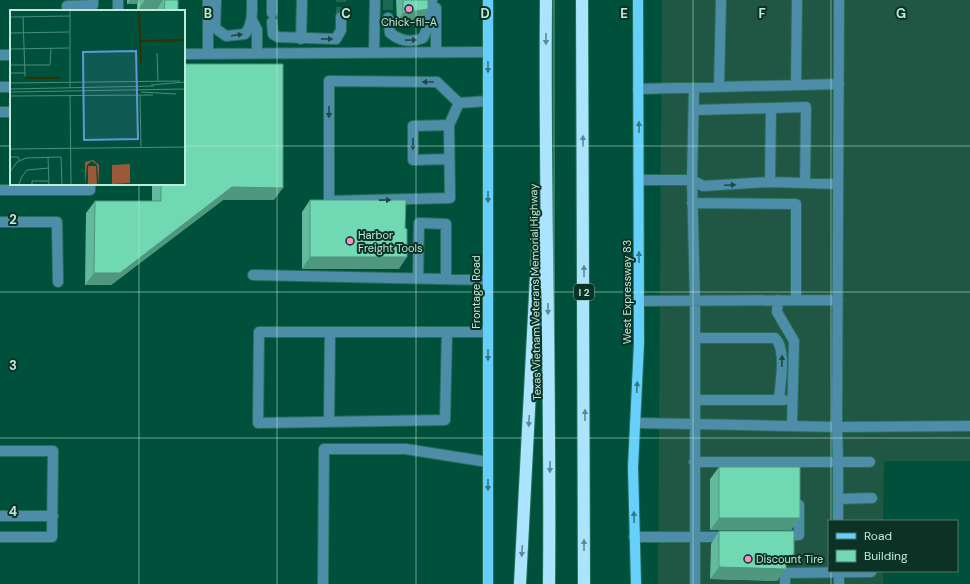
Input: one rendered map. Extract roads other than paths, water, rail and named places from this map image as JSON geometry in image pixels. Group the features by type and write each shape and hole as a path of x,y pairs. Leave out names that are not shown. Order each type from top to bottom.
{"highway":[{"name":"Texas Vietnam Veterans Memorial Highway","path":"546,0 545,102 550,459 549,584"},
{"name":"I 2","path":"582,0 584,582"},
{"path":"520,584 545,102"}],"main road":[{"name":"Frontage Road","path":"488,0 488,584"},
{"name":"West Expressway 83","path":"636,584 633,467 639,343 638,0"}],"lane":[{"path":"67,6 93,5 93,0"},
{"path":"208,0 208,54"},
{"path":"216,0 215,28 226,36 245,34 252,20 252,0"},
{"path":"272,0 273,34 278,37 301,39 336,39 341,30 341,17"},
{"path":"301,39 302,0"},
{"path":"374,52 375,0"},
{"path":"388,18 390,33 398,40 416,41 423,38 428,29 432,0"},
{"path":"436,0 436,52"},
{"path":"719,87 721,0"},
{"path":"796,85 797,0"},
{"path":"838,520 839,0"},
{"path":"252,20 257,30 257,53"},
{"path":"185,54 488,52"},
{"path":"459,102 449,125 450,198 329,201 329,81 437,82 459,102 488,101"},
{"path":"638,89 839,84"},
{"path":"694,88 692,203 695,301 695,584"},
{"path":"694,110 806,107 805,183"},
{"path":"770,182 771,108"},
{"path":"449,125 414,126 413,160 450,159"},
{"path":"639,180 692,180 703,186 770,182 838,184"},
{"path":"0,190 47,187 90,190 90,185"},
{"path":"692,203 796,204 796,300"},
{"path":"0,222 57,222 58,282"},
{"path":"418,278 419,223 446,224 446,279"},
{"path":"252,275 488,280"},
{"path":"778,300 777,312 794,340 792,426"},
{"path":"639,301 838,300"},
{"path":"447,332 445,420 258,423 259,332 447,332 488,332"},
{"path":"329,422 330,332"},
{"path":"695,338 775,338 779,342 782,352 779,400"},
{"path":"695,400 792,400"},
{"path":"635,423 838,427 970,426"},
{"path":"323,584 324,449 406,449 488,462"},
{"path":"0,451 53,451 52,537 0,537"},
{"path":"694,462 799,466 838,462 870,462"},
{"path":"773,537 789,537 799,535 799,491"},
{"path":"838,499 872,498"},
{"path":"0,516 52,516"},
{"path":"634,537 742,537"},
{"path":"839,572 839,584"},
{"path":"785,584 785,573 871,572"}],"tunnel":[{"path":"341,0 341,17"},
{"path":"388,0 388,18"}],"place":[{"name":"Chick-fil-A","path":"409,9"},
{"name":"Harbor Freight Tools","path":"350,241"},
{"name":"Discount Tire","path":"748,559"}]}
